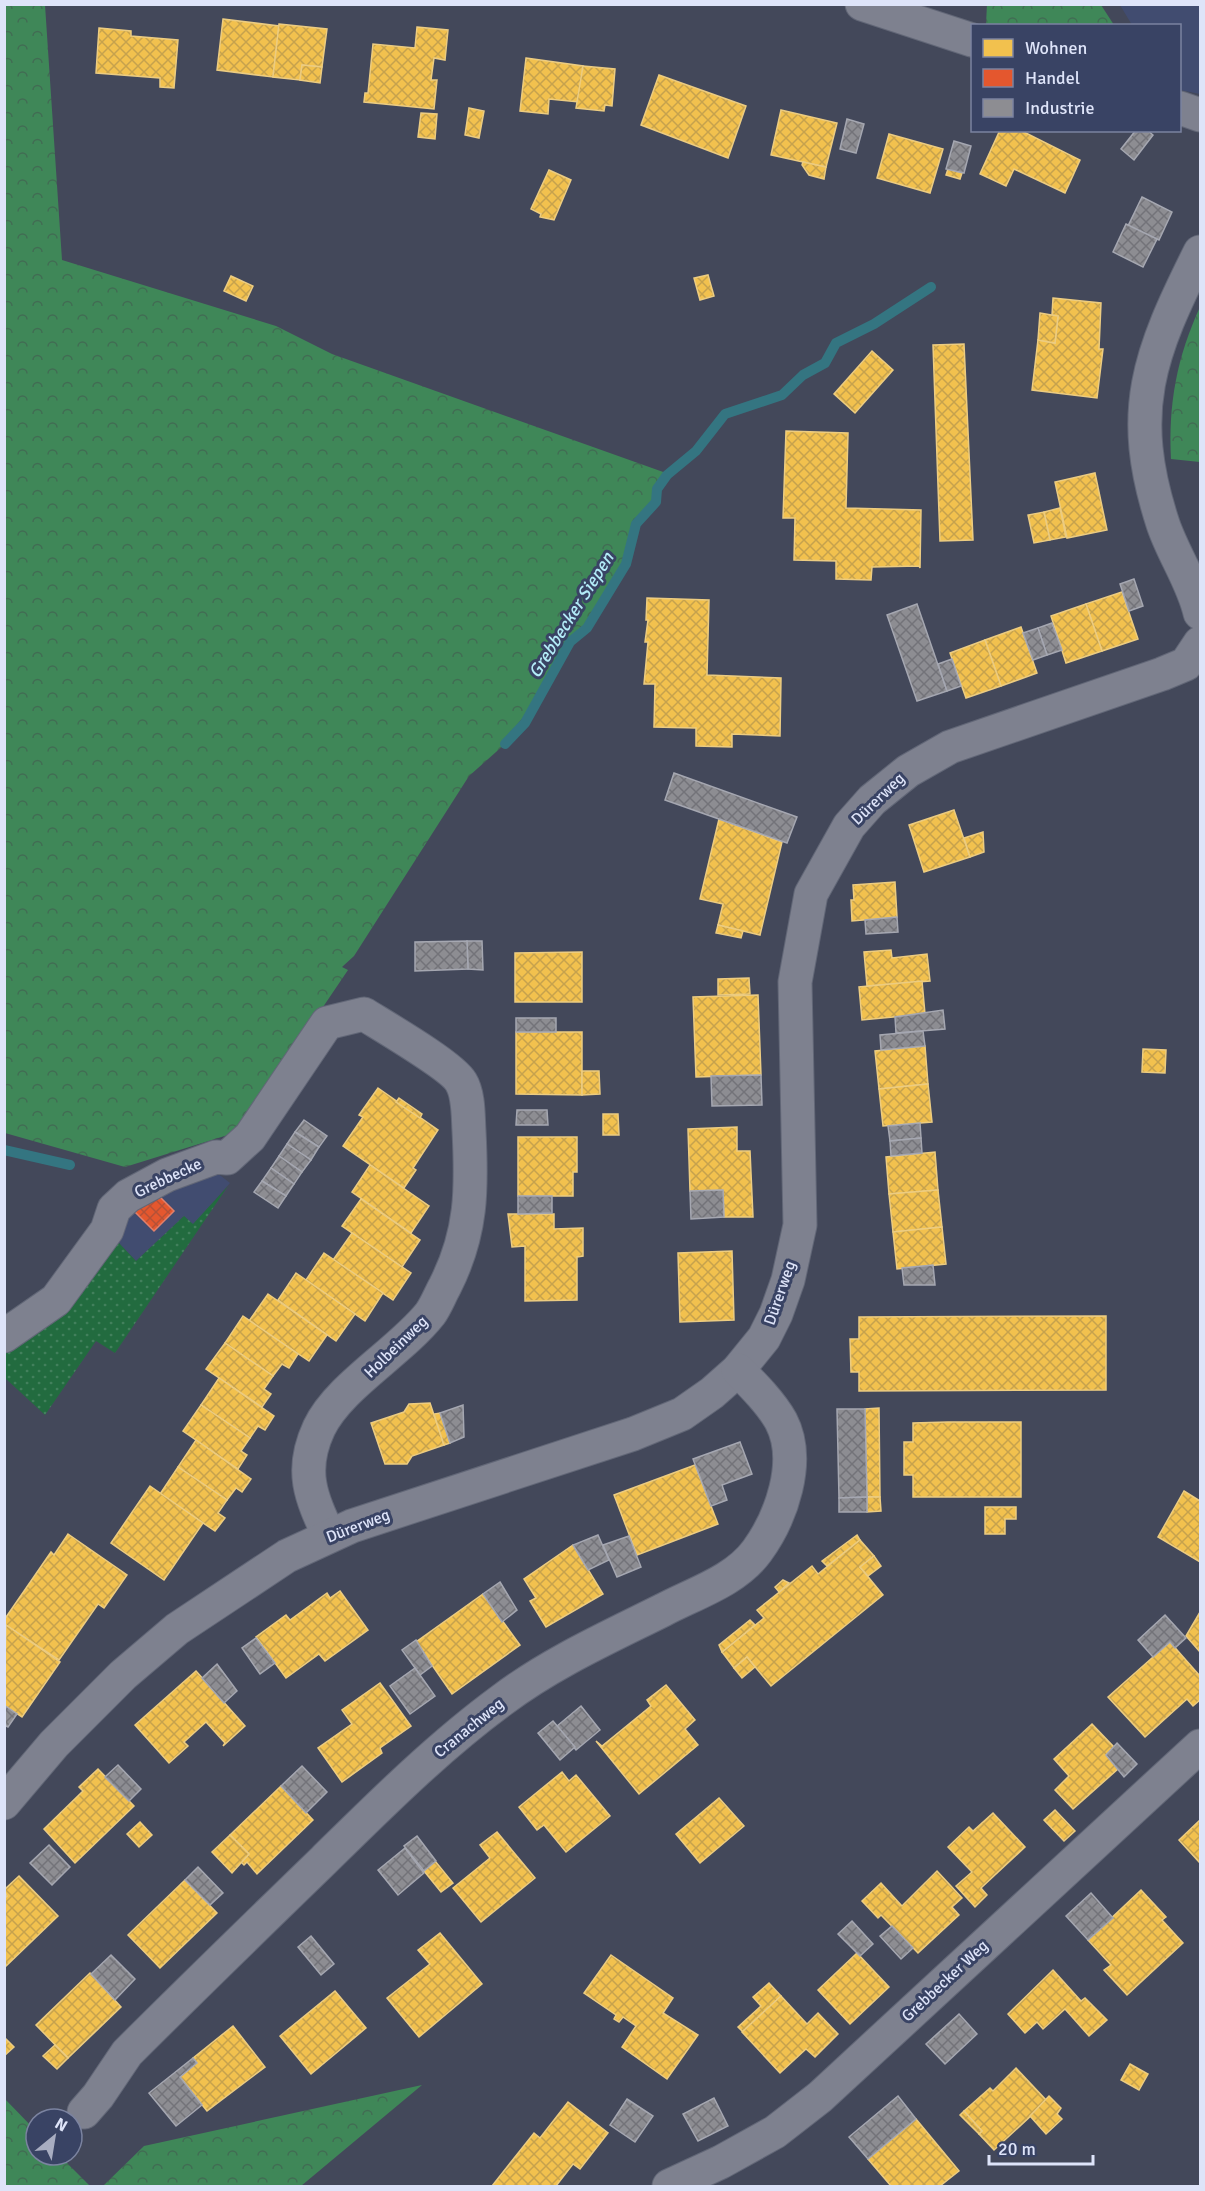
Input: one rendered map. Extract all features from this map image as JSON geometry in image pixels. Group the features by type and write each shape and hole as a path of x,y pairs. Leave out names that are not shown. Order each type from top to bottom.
{"street":[{"path":"862,4 971,40"},
{"path":"1181,109 1200,115"},
{"path":"1200,252 1153,359 1146,391 1143,424 1152,487 1163,525 1200,613"},
{"name":"Dürerweg","path":"4,1803 77,1721 123,1675 177,1629 252,1578 352,1526 633,1434 682,1414 712,1394 738,1370 764,1338 776,1314 788,1280 800,1225 795,982 811,894 849,826 872,800 908,771 950,747 1162,674 1186,664 1200,644"},
{"name":"Grebbecke","path":"4,1336 56,1300 106,1230 114,1209 128,1196 167,1175 216,1156 227,1158 236,1152 250,1137 327,1023 364,1014"},
{"name":"Holbeinweg","path":"329,1536 311,1497 307,1476 309,1456 319,1427 340,1400 431,1313 454,1268 466,1233 472,1190 468,1107 461,1082 439,1063 364,1014"},
{"name":"Cranachweg","path":"84,2112 98,2096 127,2053 385,1800 446,1746 504,1699 583,1650 732,1576 757,1551 776,1520 783,1499 789,1477 788,1451 781,1422 738,1370"},
{"name":"Grebbecker Weg","path":"669,2187 775,2132 820,2097 1200,1746"}],"shaded area":[{"path":"1120,5 1200,5 1200,94 1181,90 1181,24 1131,24"},
{"path":"212,1169 230,1183 193,1225 184,1216 136,1261 117,1241 133,1210"}],"green space":[{"path":"987,4 1101,5 1113,24 986,24"},
{"path":"4,5 45,5 62,260 276,326 332,354 666,473 656,487 654,501 635,522 625,562 585,626 568,641 534,705 502,742 505,744 469,776 354,956 342,967 348,970 235,1137 231,1134 125,1167 5,1133"},
{"path":"1200,307 1200,462 1171,459 1170,439 1173,400 1180,363"},
{"path":"228,1186 115,1353 96,1341 45,1415 5,1378 5,1350 117,1241 136,1261 184,1216 193,1224"},
{"path":"422,2085 301,2186 103,2186 144,2146"},
{"path":"4,2098 24,2119 24,2167 71,2167 90,2186 5,2186"}],"building: Wohnen":[{"path":"223,19 279,26 273,77 217,70"},
{"path":"279,24 327,29 322,67 302,65 300,80 273,77"},
{"path":"417,27 448,30 445,60 434,58 431,80 437,80 434,109 364,102 365,93 368,93 373,44 415,48"},
{"path":"99,28 131,31 131,36 178,40 174,88 160,87 160,78 96,73"},
{"path":"526,58 583,66 579,102 549,99 548,114 520,111"},
{"path":"302,65 322,67 320,83 300,80"},
{"path":"583,66 615,69 612,106 605,105 604,111 576,108"},
{"path":"659,75 746,106 728,158 641,125"},
{"path":"469,108 484,111 479,138 465,135"},
{"path":"781,110 837,123 826,167 771,155"},
{"path":"421,113 437,114 435,139 418,137"},
{"path":"999,132 1024,132 1080,160 1065,193 1014,169 1006,186 980,174"},
{"path":"889,134 943,149 930,193 877,178"},
{"path":"803,162 826,167 824,179 809,175 802,165"},
{"path":"948,169 962,173 960,179 946,175"},
{"path":"549,170 571,180 554,220 540,217 541,214 531,209"},
{"path":"708,275 714,296 700,300 694,278"},
{"path":"231,276 253,286 246,301 224,291"},
{"path":"1053,298 1101,303 1099,349 1103,349 1097,398 1032,390 1038,340 1055,343 1058,316 1052,315"},
{"path":"1040,313 1058,316 1055,343 1038,340"},
{"path":"964,344 973,540 940,541 933,345"},
{"path":"872,351 893,370 855,413 834,394"},
{"path":"786,431 848,433 846,508 921,510 920,568 919,566 872,567 871,580 836,579 836,561 794,560 795,518 783,518"},
{"path":"1095,473 1107,530 1067,538 1055,482"},
{"path":"1060,508 1066,537 1050,540 1044,512"},
{"path":"1044,512 1050,540 1034,543 1028,515"},
{"path":"1122,592 1138,639 1102,651 1086,604"},
{"path":"647,598 709,600 707,675 781,678 780,736 732,734 732,747 696,746 696,728 654,727 655,684 644,684 648,642 645,642 648,620 646,620"},
{"path":"1086,604 1102,651 1066,663 1051,616"},
{"path":"1021,627 1037,673 1001,686 985,640"},
{"path":"985,640 1001,686 966,698 950,653"},
{"path":"954,810 970,857 924,872 909,825"},
{"path":"719,819 782,842 760,935 718,925 723,904 700,899"},
{"path":"983,832 984,852 970,857 964,838"},
{"path":"895,882 897,917 852,921 853,885"},
{"path":"718,925 743,931 741,938 716,933"},
{"path":"891,950 892,958 927,954 930,981 867,986 864,952"},
{"path":"582,952 582,1002 515,1002 515,953"},
{"path":"749,978 750,994 718,995 718,979"},
{"path":"922,981 925,1014 862,1020 859,987"},
{"path":"758,995 761,1075 696,1077 693,997"},
{"path":"516,1032 582,1032 582,1095 516,1094"},
{"path":"925,1046 928,1084 879,1089 875,1051"},
{"path":"1143,1049 1166,1050 1165,1073 1142,1072"},
{"path":"582,1071 599,1071 600,1094 582,1095"},
{"path":"928,1084 932,1122 883,1126 879,1089"},
{"path":"378,1088 438,1130 413,1168 416,1170 404,1188 343,1146 363,1117 359,1115"},
{"path":"399,1098 422,1114 420,1118 396,1102"},
{"path":"603,1114 618,1114 619,1135 603,1135"},
{"path":"737,1127 737,1151 750,1151 753,1217 724,1217 723,1190 690,1191 688,1129"},
{"path":"518,1137 577,1137 577,1172 573,1172 573,1196 518,1196"},
{"path":"935,1152 938,1190 889,1194 886,1157"},
{"path":"370,1165 429,1206 411,1233 352,1192"},
{"path":"938,1190 942,1227 893,1232 889,1194"},
{"path":"361,1199 420,1240 402,1267 342,1226"},
{"path":"508,1214 554,1214 554,1229 583,1228 583,1256 577,1257 577,1300 525,1301 525,1246 512,1247"},
{"path":"942,1227 946,1264 897,1269 893,1232"},
{"path":"352,1233 411,1273 393,1300 333,1260"},
{"path":"732,1251 734,1320 680,1322 678,1253"},
{"path":"324,1253 383,1293 365,1321 306,1280"},
{"path":"296,1273 355,1314 336,1341 278,1300"},
{"path":"268,1294 327,1335 309,1361 249,1321"},
{"path":"243,1316 298,1354 289,1368 282,1364 273,1376 225,1343"},
{"path":"1106,1316 1106,1390 859,1391 859,1372 851,1372 850,1339 859,1339 859,1317"},
{"path":"225,1343 273,1376 264,1389 271,1394 262,1407 206,1369"},
{"path":"219,1378 274,1416 265,1430 258,1426 250,1438 201,1405"},
{"path":"430,1403 444,1445 412,1456 407,1464 385,1464 371,1423 404,1412 409,1404"},
{"path":"201,1405 250,1438 241,1451 247,1455 238,1469 183,1431"},
{"path":"879,1408 880,1497 867,1497 865,1409"},
{"path":"440,1413 450,1443 444,1445 434,1414"},
{"path":"1021,1422 1021,1497 913,1497 913,1475 904,1475 904,1442 913,1442 913,1423"},
{"path":"196,1440 251,1479 242,1492 236,1488 227,1500 178,1467"},
{"path":"695,1465 718,1524 637,1555 614,1495"},
{"path":"178,1467 227,1500 218,1513 225,1518 215,1531 160,1494"},
{"path":"150,1486 203,1523 164,1580 111,1543"},
{"path":"1184,1491 1200,1501 1200,1562 1158,1537"},
{"path":"867,1497 880,1497 881,1511 867,1512"},
{"path":"985,1507 1016,1507 1016,1519 1005,1519 1005,1534 985,1534"},
{"path":"68,1534 127,1575 104,1608 98,1604 59,1660 4,1624 4,1620 51,1552 54,1555"},
{"path":"857,1535 860,1540 827,1566 822,1561"},
{"path":"860,1540 874,1556 860,1567 883,1595 771,1686 747,1657 734,1668 722,1652 764,1618 757,1610 812,1566 818,1574"},
{"path":"573,1545 603,1594 546,1627 530,1601 536,1598 524,1579"},
{"path":"874,1556 881,1566 868,1576 860,1567"},
{"path":"783,1580 789,1583 779,1592 775,1587"},
{"path":"340,1591 368,1630 325,1661 319,1654 286,1678 256,1637 286,1615 290,1620 327,1593 330,1598"},
{"path":"483,1594 520,1645 452,1694 416,1642"},
{"path":"1200,1612 1200,1652 1186,1636"},
{"path":"750,1620 755,1625 722,1652 719,1645"},
{"path":"6,1625 60,1662 22,1717 4,1705"},
{"path":"1170,1642 1200,1676 1200,1700 1193,1706 1187,1699 1145,1737 1108,1697"},
{"path":"747,1657 755,1667 742,1678 734,1668"},
{"path":"196,1671 245,1726 223,1746 225,1743 206,1722 184,1742 188,1746 169,1763 135,1725"},
{"path":"380,1683 411,1726 380,1748 382,1753 342,1782 318,1748 352,1724 342,1710"},
{"path":"666,1685 695,1720 685,1729 698,1745 639,1794 596,1741 602,1746 651,1706 647,1700"},
{"path":"1092,1724 1114,1747 1106,1755 1118,1769 1073,1809 1055,1790 1069,1776 1054,1759"},
{"path":"98,1769 134,1806 75,1863 44,1829 83,1791 79,1787"},
{"path":"562,1772 569,1781 576,1775 610,1816 566,1852 544,1825 537,1830 519,1807"},
{"path":"281,1786 313,1820 257,1874 247,1862 244,1865 241,1862 249,1854 230,1835"},
{"path":"719,1798 744,1826 700,1863 676,1834"},
{"path":"1055,1810 1075,1831 1064,1841 1044,1820"},
{"path":"993,1813 1025,1847 981,1888 987,1895 975,1907 956,1886 972,1872 948,1847 969,1827 973,1831"},
{"path":"1200,1820 1200,1863 1179,1840"},
{"path":"140,1822 152,1835 139,1847 127,1834"},
{"path":"497,1832 535,1878 481,1922 453,1888 490,1858 480,1845"},
{"path":"230,1835 249,1854 232,1873 212,1852"},
{"path":"435,1861 453,1883 441,1892 424,1871"},
{"path":"937,1871 962,1898 952,1907 959,1915 918,1953 881,1915 878,1918 862,1901 881,1883 902,1906"},
{"path":"19,1876 58,1916 4,1968 4,1899 7,1896 4,1890"},
{"path":"185,1880 217,1913 160,1968 128,1935"},
{"path":"1141,1890 1166,1917 1162,1920 1183,1943 1127,1995 1104,1970 1111,1965 1088,1940"},
{"path":"440,1933 482,1984 419,2037 387,1998 430,1964 418,1950"},
{"path":"857,1953 889,1987 850,2024 818,1990"},
{"path":"611,1955 673,1998 663,2013 698,2035 667,2079 622,2047 636,2026 623,2017 619,2022 614,2019 616,2015 584,1993"},
{"path":"1053,1970 1081,2001 1085,1998 1107,2020 1089,2036 1065,2009 1043,2029 1037,2022 1025,2033 1008,2014"},
{"path":"90,1973 121,2007 68,2058 36,2025"},
{"path":"769,1983 781,1996 743,2032 738,2027 761,2006 753,1997"},
{"path":"335,1991 366,2028 311,2074 280,2036"},
{"path":"781,1996 807,2024 818,2013 838,2034 815,2057 806,2049 780,2073 742,2032"},
{"path":"233,2026 265,2067 207,2111 180,2077 197,2063 193,2058"},
{"path":"4,2037 14,2047 4,2056"},
{"path":"55,2045 68,2058 57,2069 43,2056"},
{"path":"1130,2064 1148,2074 1139,2090 1121,2080"},
{"path":"1016,2068 1047,2101 994,2150 979,2134 982,2131 964,2111 990,2088 993,2091"},
{"path":"1049,2096 1061,2108 1057,2114 1062,2119 1046,2134 1030,2116"},
{"path":"568,2102 608,2133 580,2169 573,2164 556,2186 492,2186 534,2133 540,2138"},
{"path":"964,2111 982,2131 979,2134 960,2115"},
{"path":"916,2119 959,2171 940,2186 891,2186 868,2159"}],"building: Handel":[{"path":"153,1190 174,1211 154,1231 133,1210"}],"building: Industrie":[{"path":"847,119 864,124 856,153 840,149"},
{"path":"1134,132 1149,132 1153,135 1134,160 1121,149"},
{"path":"954,141 971,146 964,173 946,169"},
{"path":"1142,197 1172,212 1159,240 1128,226"},
{"path":"1126,224 1157,239 1143,267 1113,252"},
{"path":"1134,579 1143,606 1129,611 1120,584"},
{"path":"917,604 947,691 917,701 887,615"},
{"path":"1052,623 1062,650 1047,655 1038,628"},
{"path":"1038,628 1047,655 1033,660 1023,633"},
{"path":"952,659 961,686 947,691 938,664"},
{"path":"674,773 797,817 787,843 665,800"},
{"path":"897,917 898,932 866,934 865,920"},
{"path":"467,941 482,941 483,970 468,969"},
{"path":"467,941 468,969 415,971 415,942"},
{"path":"943,1010 945,1029 896,1033 895,1017"},
{"path":"516,1018 556,1018 556,1032 516,1032"},
{"path":"923,1031 925,1046 881,1050 880,1035"},
{"path":"761,1075 762,1105 712,1106 711,1076"},
{"path":"517,1110 547,1110 548,1125 516,1125"},
{"path":"304,1120 327,1136 319,1147 295,1132"},
{"path":"920,1123 921,1138 890,1141 888,1126"},
{"path":"295,1132 319,1147 311,1160 287,1144"},
{"path":"921,1138 922,1153 891,1156 890,1141"},
{"path":"287,1144 311,1160 302,1172 279,1156"},
{"path":"279,1156 302,1172 294,1184 271,1168"},
{"path":"271,1168 294,1184 286,1196 262,1181"},
{"path":"262,1181 286,1196 278,1208 254,1192"},
{"path":"723,1190 724,1217 691,1219 690,1191"},
{"path":"518,1196 552,1196 552,1213 518,1214"},
{"path":"933,1265 935,1285 904,1285 902,1268"},
{"path":"463,1405 464,1437 450,1443 440,1413"},
{"path":"837,1409 865,1409 867,1497 839,1498"},
{"path":"740,1442 752,1474 722,1485 727,1500 711,1506 693,1459"},
{"path":"867,1497 867,1512 839,1512 839,1498"},
{"path":"598,1535 609,1560 588,1570 573,1545"},
{"path":"629,1536 641,1567 617,1577 603,1545"},
{"path":"500,1582 517,1610 502,1622 483,1594"},
{"path":"1165,1615 1186,1638 1175,1648 1170,1642 1153,1657 1138,1640"},
{"path":"256,1638 275,1663 260,1674 242,1648"},
{"path":"416,1640 432,1666 420,1675 402,1650"},
{"path":"217,1664 237,1691 224,1703 202,1678"},
{"path":"415,1668 435,1696 410,1714 390,1686"},
{"path":"4,1705 17,1714 8,1727 4,1725"},
{"path":"581,1706 600,1730 576,1750 557,1726"},
{"path":"553,1721 575,1747 560,1760 538,1733"},
{"path":"1117,1743 1137,1764 1124,1777 1106,1755"},
{"path":"118,1765 141,1789 129,1801 105,1777"},
{"path":"302,1766 327,1792 306,1813 281,1786"},
{"path":"417,1836 436,1861 424,1871 404,1846"},
{"path":"49,1845 70,1867 52,1885 30,1863"},
{"path":"405,1848 424,1873 398,1895 378,1870"},
{"path":"198,1867 223,1893 210,1905 185,1880"},
{"path":"1091,1893 1113,1918 1088,1940 1066,1916"},
{"path":"852,1921 873,1944 860,1956 838,1934"},
{"path":"892,1926 913,1948 901,1959 880,1936"},
{"path":"311,1936 334,1964 321,1975 298,1947"},
{"path":"111,1955 135,1979 115,2000 91,1974"},
{"path":"959,2014 977,2034 945,2064 926,2044"},
{"path":"193,2058 197,2063 180,2077 202,2105 176,2126 149,2093"},
{"path":"898,2096 916,2119 868,2159 849,2137"},
{"path":"714,2098 728,2126 698,2141 683,2114"},
{"path":"627,2099 653,2116 635,2142 610,2125"}],"waterway":[{"name":"Grebbecker Siepen","path":"505,744 525,723 570,642 587,628 626,564 636,524 656,502 657,489 667,475 696,451 725,414 782,395 803,375 825,363 836,343 874,324 931,287"},
{"path":"4,1150 70,1165"}]}
